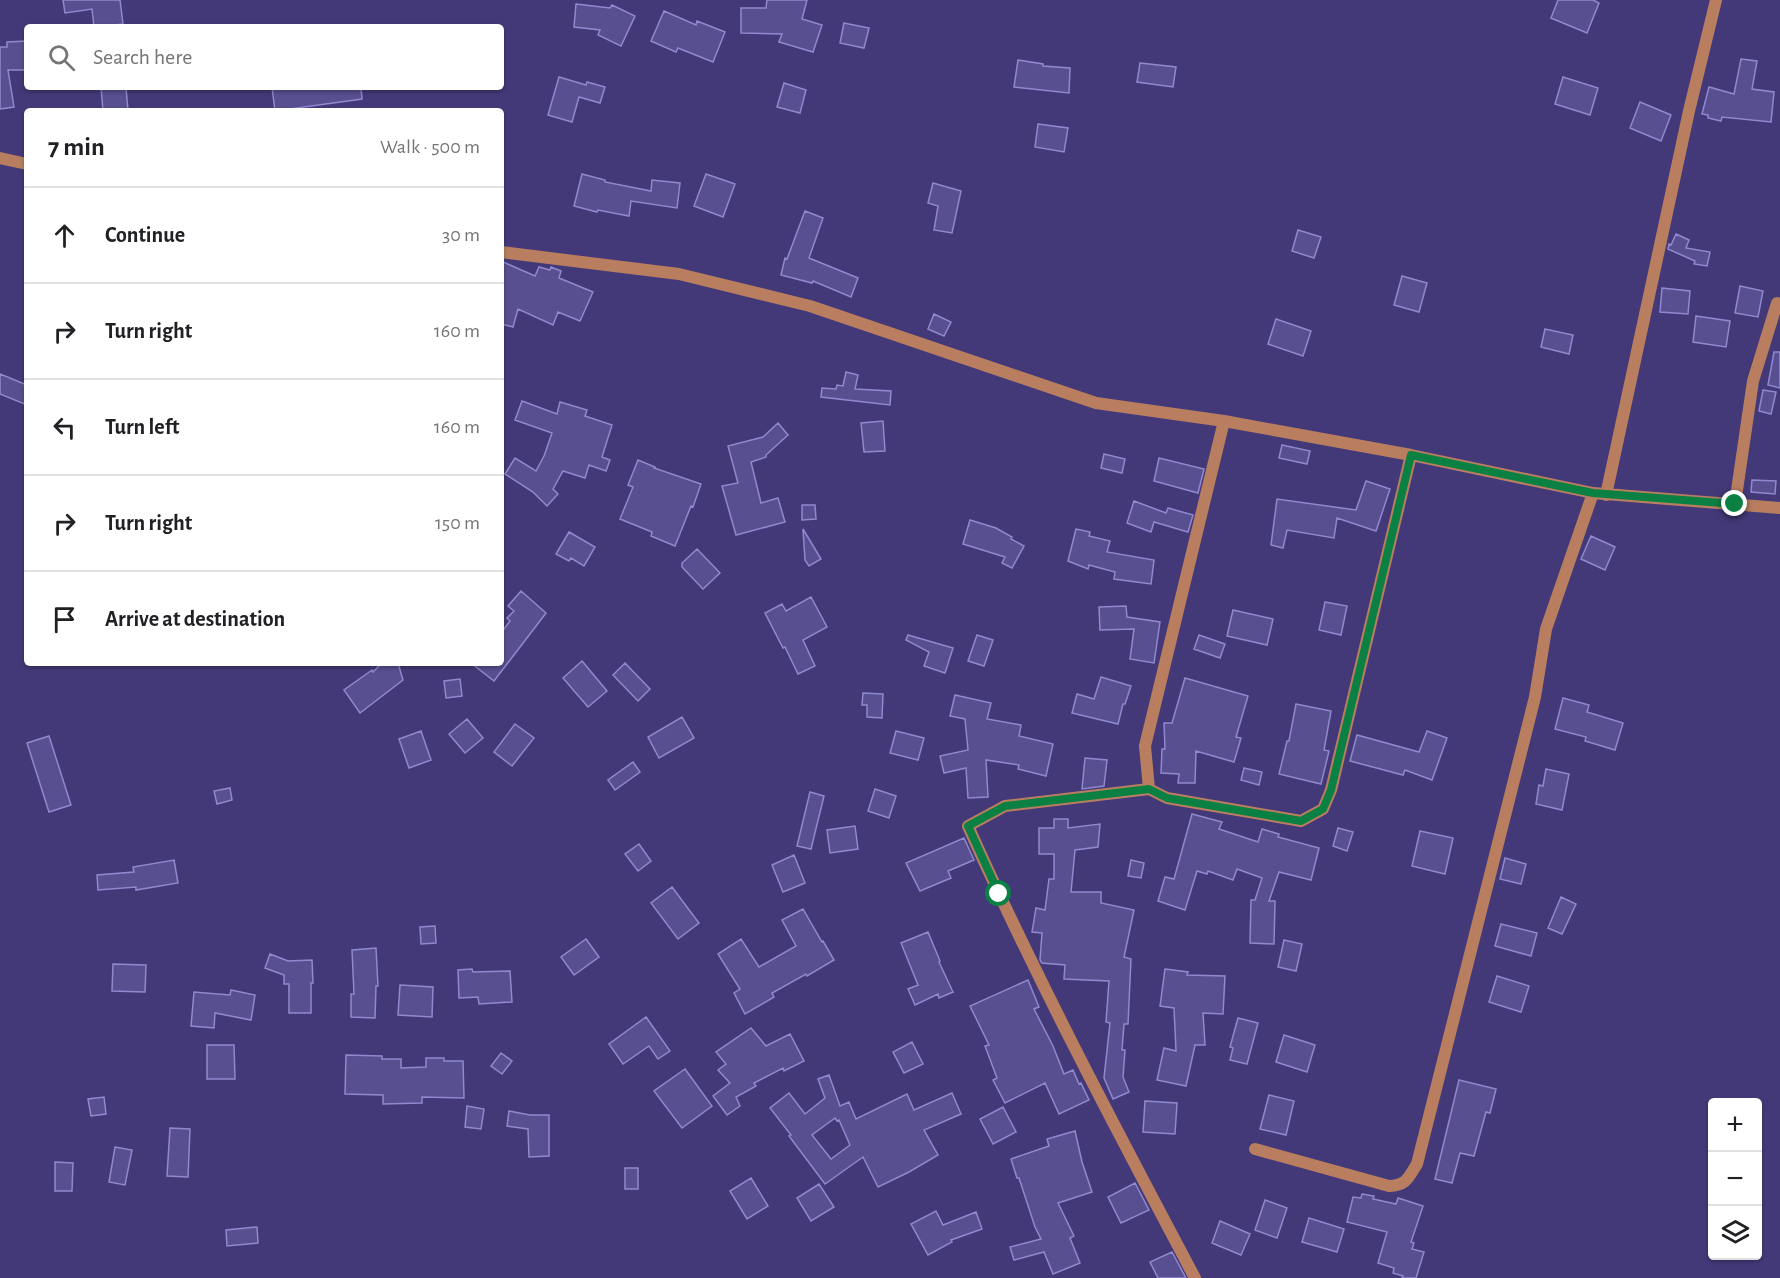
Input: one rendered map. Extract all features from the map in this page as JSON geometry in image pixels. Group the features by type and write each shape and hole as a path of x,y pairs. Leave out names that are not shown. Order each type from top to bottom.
{"street":[{"path":"1606,495 1689,111 1716,0"},
{"path":"0,158 24,163"},
{"path":"504,252 679,274 810,306 1096,402 1224,421 1411,455 1593,493 1780,508"},
{"path":"1735,504 1753,381 1777,303"},
{"path":"1149,789 1145,746 1224,421"},
{"path":"1195,1278 1123,1142 999,894 968,826 1005,806 1149,789 1167,798 1301,821 1323,809 1331,790 1411,455"},
{"path":"1255,1149 1389,1186 1398,1186 1406,1182 1417,1164 1535,697 1546,629 1593,493"}],"building":[{"path":"63,0 120,0 123,24 94,24 92,9 65,13"},
{"path":"767,0 807,0 802,19 822,25 813,52 779,42 782,34 741,33 741,8 766,8"},
{"path":"1558,0 1593,0 1599,3 1587,33 1551,18"},
{"path":"576,4 610,8 612,5 635,16 621,46 598,35 600,30 574,27"},
{"path":"664,11 696,25 697,21 725,32 713,62 678,48 676,52 651,41"},
{"path":"844,23 869,28 864,48 840,43"},
{"path":"24,41 24,70 8,70 14,107 0,109 0,47 7,47 7,42"},
{"path":"1741,59 1757,61 1752,89 1774,92 1771,122 1722,117 1721,121 1702,114 1709,87 1734,94"},
{"path":"1018,60 1043,64 1043,66 1070,68 1069,93 1014,87"},
{"path":"1140,63 1176,67 1173,87 1137,82"},
{"path":"559,77 586,85 587,82 605,87 600,103 579,97 572,122 548,115"},
{"path":"1563,77 1598,88 1590,115 1555,104"},
{"path":"784,83 806,90 800,113 777,107"},
{"path":"101,90 126,90 128,108 103,108"},
{"path":"272,90 361,90 362,99 297,108 275,108"},
{"path":"1640,102 1671,115 1661,141 1630,128"},
{"path":"1038,124 1068,128 1064,152 1035,147"},
{"path":"582,174 605,180 605,182 651,191 652,180 680,183 677,208 631,201 629,216 574,206"},
{"path":"706,174 735,184 723,217 694,206"},
{"path":"933,183 961,191 952,233 934,230 938,206 928,203"},
{"path":"805,211 823,218 809,258 858,278 851,297 813,281 812,283 781,275 785,258 787,259"},
{"path":"1298,230 1321,237 1314,258 1292,251"},
{"path":"1676,234 1689,240 1686,248 1710,252 1707,266 1694,264 1695,261 1668,249"},
{"path":"504,262 535,276 539,267 550,270 551,267 561,271 559,278 593,292 580,321 558,312 553,325 518,309 513,327 504,325"},
{"path":"1402,276 1427,283 1419,312 1394,305"},
{"path":"1740,286 1763,291 1758,317 1735,313"},
{"path":"1662,288 1690,291 1688,314 1660,312"},
{"path":"934,314 951,322 944,336 928,329"},
{"path":"1696,316 1730,321 1726,347 1693,342"},
{"path":"1276,319 1311,331 1303,356 1268,344"},
{"path":"1545,329 1573,335 1569,354 1541,347"},
{"path":"1774,352 1780,352 1780,388 1768,385"},
{"path":"846,372 858,375 855,389 891,391 890,405 821,397 822,388 836,389 837,385 843,386"},
{"path":"0,374 24,384 24,404 0,394"},
{"path":"1763,390 1776,392 1771,414 1759,411"},
{"path":"522,401 557,414 560,402 587,410 585,416 612,425 602,457 610,460 606,471 589,465 585,478 563,471 553,489 558,494 547,506 533,492 505,474 515,458 536,471 552,433 515,420"},
{"path":"883,421 885,451 864,452 861,423"},
{"path":"778,423 788,435 766,457 751,462 761,503 778,498 785,522 736,535 722,486 738,483 728,446 763,437"},
{"path":"1282,445 1310,451 1307,464 1279,458"},
{"path":"1104,454 1125,459 1122,473 1101,468"},
{"path":"1159,458 1204,469 1198,493 1154,481"},
{"path":"638,460 701,484 675,546 651,536 652,532 620,519 633,487 628,485"},
{"path":"1752,480 1776,481 1775,494 1751,492"},
{"path":"1366,481 1390,489 1376,531 1337,518 1334,538 1287,530 1283,548 1271,545 1277,499 1356,510"},
{"path":"1134,501 1166,513 1168,508 1193,515 1188,532 1154,522 1151,532 1127,523"},
{"path":"802,505 815,505 816,519 802,520"},
{"path":"970,520 996,528 1024,546 1012,568 1002,563 1005,557 963,544"},
{"path":"803,529 821,559 809,566 805,560"},
{"path":"1076,529 1090,532 1089,536 1110,541 1107,552 1154,560 1151,584 1114,579 1115,572 1089,565 1088,569 1068,561"},
{"path":"569,532 595,547 584,566 571,558 569,561 556,554"},
{"path":"1591,536 1615,547 1605,570 1581,559"},
{"path":"697,549 720,573 703,589 682,567 682,563"},
{"path":"521,591 546,613 494,681 475,666 504,666 504,629 510,621 507,618 514,611 508,606"},
{"path":"811,597 827,627 803,640 815,666 798,674 765,613 782,604 786,611"},
{"path":"1325,602 1347,606 1341,635 1319,630"},
{"path":"1126,606 1127,617 1160,622 1154,663 1130,659 1134,629 1100,630 1099,607"},
{"path":"1233,610 1273,619 1267,645 1227,636"},
{"path":"908,635 953,648 945,673 924,666 929,652 906,640"},
{"path":"977,635 993,640 984,666 968,661"},
{"path":"1199,635 1225,644 1220,658 1194,649"},
{"path":"582,661 607,691 588,707 563,678"},
{"path":"625,663 650,689 638,701 613,675"},
{"path":"379,666 399,666 403,680 360,713 344,690 372,670 373,672"},
{"path":"1101,677 1131,686 1118,724 1072,713 1077,694 1094,699"},
{"path":"1185,678 1248,696 1236,737 1241,738 1234,762 1196,751 1195,783 1178,783 1179,774 1161,773 1162,749 1165,749 1164,723 1172,723"},
{"path":"460,679 462,696 446,698 444,681"},
{"path":"863,693 883,694 882,718 867,717 867,705 862,705"},
{"path":"955,695 991,703 987,719 1021,725 1019,736 1053,744 1046,776 1018,769 1019,765 986,760 988,797 968,798 966,768 944,773 940,756 968,750 965,719 950,716"},
{"path":"1563,698 1589,705 1587,712 1623,723 1615,750 1585,741 1586,737 1555,729"},
{"path":"1296,704 1331,711 1324,750 1329,751 1321,784 1279,774 1287,741 1289,741"},
{"path":"682,717 694,738 659,758 648,737"},
{"path":"467,719 483,738 465,753 449,734"},
{"path":"515,724 534,738 512,766 494,752"},
{"path":"421,731 431,760 409,768 399,739"},
{"path":"896,731 924,738 918,760 890,753"},
{"path":"1427,731 1447,738 1432,780 1405,770 1403,775 1350,761 1357,735 1419,752"},
{"path":"49,736 71,805 49,812 27,743"},
{"path":"1085,758 1107,760 1104,786 1082,789"},
{"path":"633,762 640,772 615,790 608,780"},
{"path":"1244,768 1262,772 1259,785 1241,780"},
{"path":"1546,769 1569,774 1562,810 1536,804 1539,785 1543,786"},
{"path":"230,788 232,800 217,804 214,791"},
{"path":"875,789 896,796 889,818 868,811"},
{"path":"810,792 824,796 811,849 797,846"},
{"path":"1192,814 1222,822 1219,829 1258,842 1262,829 1279,834 1278,837 1319,848 1311,880 1279,872 1269,901 1275,901 1274,944 1250,943 1251,900 1255,900 1262,878 1237,869 1233,880 1208,871 1207,874 1197,871 1185,910 1158,901 1165,877 1174,879"},
{"path":"1054,819 1068,819 1068,828 1100,824 1098,847 1075,850 1071,892 1101,892 1101,903 1134,910 1124,957 1131,959 1128,1024 1124,1024 1122,1050 1125,1050 1123,1077 1129,1092 1113,1099 1104,1078 1110,1023 1106,1022 1109,981 1064,979 1065,965 1042,963 1040,960 1042,933 1032,932 1036,908 1045,910 1049,879 1054,879 1054,854 1039,854 1039,828 1054,828"},
{"path":"855,826 858,849 830,853 827,830"},
{"path":"1338,828 1353,832 1347,851 1333,846"},
{"path":"1420,831 1453,838 1445,874 1412,866"},
{"path":"964,838 974,860 948,871 951,878 920,891 906,863"},
{"path":"639,844 651,861 638,871 625,854"},
{"path":"794,855 805,883 783,892 772,865"},
{"path":"1505,858 1526,864 1521,884 1500,879"},
{"path":"174,860 178,883 136,890 136,887 98,890 97,875 134,872 133,867"},
{"path":"1131,860 1144,863 1141,878 1128,876"},
{"path":"672,887 699,923 678,939 651,903"},
{"path":"1561,897 1576,904 1562,934 1548,928"},
{"path":"803,909 834,960 772,993 774,997 745,1014 734,993 740,989 718,954 741,939 759,967 796,946 782,920"},
{"path":"1501,924 1537,933 1531,956 1495,946"},
{"path":"435,926 436,943 421,944 420,927"},
{"path":"928,932 953,992 939,998 938,994 915,1005 908,989 918,985 901,943"},
{"path":"586,939 599,957 574,975 561,957"},
{"path":"1284,940 1302,944 1296,971 1278,967"},
{"path":"376,948 378,986 376,986 375,1018 351,1017 351,994 354,994 352,950"},
{"path":"270,954 288,961 312,960 311,1013 289,1013 289,984 284,984 284,975 265,968"},
{"path":"113,964 146,965 145,992 112,991"},
{"path":"472,969 473,972 510,971 512,1002 479,1004 478,997 459,998 458,970"},
{"path":"1165,969 1188,972 1187,975 1225,976 1223,1014 1203,1013 1205,1045 1195,1045 1186,1086 1157,1080 1164,1048 1176,1051 1174,1008 1160,1006"},
{"path":"1497,976 1529,986 1521,1012 1489,1002"},
{"path":"1028,980 1039,1007 1034,1009 1064,1074 1073,1070 1089,1100 1059,1114 1045,1083 1005,1103 993,1080 997,1078 985,1046 989,1045 970,1006"},
{"path":"400,985 433,987 432,1017 398,1015"},
{"path":"231,990 255,995 251,1020 215,1013 214,1028 191,1026 194,992 230,995"},
{"path":"646,1017 670,1051 658,1059 649,1046 623,1064 609,1044"},
{"path":"1238,1018 1258,1023 1247,1064 1230,1060 1233,1048 1230,1047"},
{"path":"751,1028 766,1046 790,1034 804,1061 784,1071 783,1068 754,1083 756,1086 736,1097 740,1106 727,1115 713,1096 730,1083 718,1070 726,1064 716,1052"},
{"path":"1284,1035 1315,1045 1307,1072 1276,1062"},
{"path":"912,1042 923,1064 904,1073 893,1052"},
{"path":"207,1045 234,1045 235,1079 207,1079"},
{"path":"501,1053 512,1061 502,1074 491,1066"},
{"path":"346,1055 401,1059 401,1068 426,1067 426,1058 463,1061 464,1098 422,1097 422,1103 383,1104 383,1095 345,1094"},
{"path":"685,1069 712,1106 682,1128 654,1091"},
{"path":"829,1075 840,1106 849,1102 856,1119 907,1094 914,1110 952,1093 961,1114 924,1130 938,1155 909,1172 878,1187 863,1157 825,1184 770,1108 789,1093 805,1114 825,1098 818,1079","holes":["835,1118 839,1120 850,1145 831,1159 812,1135"]},
{"path":"1459,1080 1496,1089 1490,1113 1486,1112 1474,1156 1460,1153 1452,1183 1435,1179"},
{"path":"1269,1095 1294,1101 1286,1135 1260,1129"},
{"path":"104,1097 106,1114 91,1116 88,1099"},
{"path":"1145,1101 1177,1103 1175,1134 1143,1132"},
{"path":"467,1106 484,1109 481,1129 465,1127"},
{"path":"1003,1107 1016,1132 993,1144 980,1119"},
{"path":"509,1111 530,1115 549,1115 549,1156 529,1157 528,1129 507,1126"},
{"path":"170,1128 190,1129 188,1177 167,1176"},
{"path":"1075,1131 1092,1192 1058,1203 1074,1236 1070,1238 1080,1263 1053,1274 1044,1252 1014,1260 1010,1247 1041,1239 1011,1159 1049,1146 1047,1139"},
{"path":"115,1147 132,1150 125,1185 109,1182"},
{"path":"55,1162 73,1163 72,1191 55,1191"},
{"path":"625,1168 638,1168 638,1189 625,1189"},
{"path":"751,1178 768,1206 747,1219 730,1191"},
{"path":"1135,1183 1149,1210 1121,1223 1108,1197"},
{"path":"819,1184 834,1207 811,1221 797,1198"},
{"path":"1362,1194 1396,1204 1398,1198 1423,1206 1411,1242 1414,1243 1412,1249 1424,1252 1416,1278 1402,1278 1403,1276 1393,1273 1394,1268 1378,1263 1387,1232 1347,1222 1353,1197 1361,1198"},
{"path":"1265,1200 1287,1208 1277,1238 1255,1230"},
{"path":"936,1211 943,1225 976,1212 982,1229 951,1240 952,1242 928,1255 911,1224"},
{"path":"1309,1218 1344,1229 1337,1252 1302,1242"},
{"path":"1220,1221 1250,1234 1241,1255 1212,1243"},
{"path":"257,1227 258,1243 227,1246 226,1230"},
{"path":"1172,1252 1186,1278 1158,1278 1150,1262"}],"route":[{"path":"999,894 968,826 1005,806 1149,789 1167,798 1301,821 1323,809 1331,790 1411,455 1606,495 1735,504"}]}
